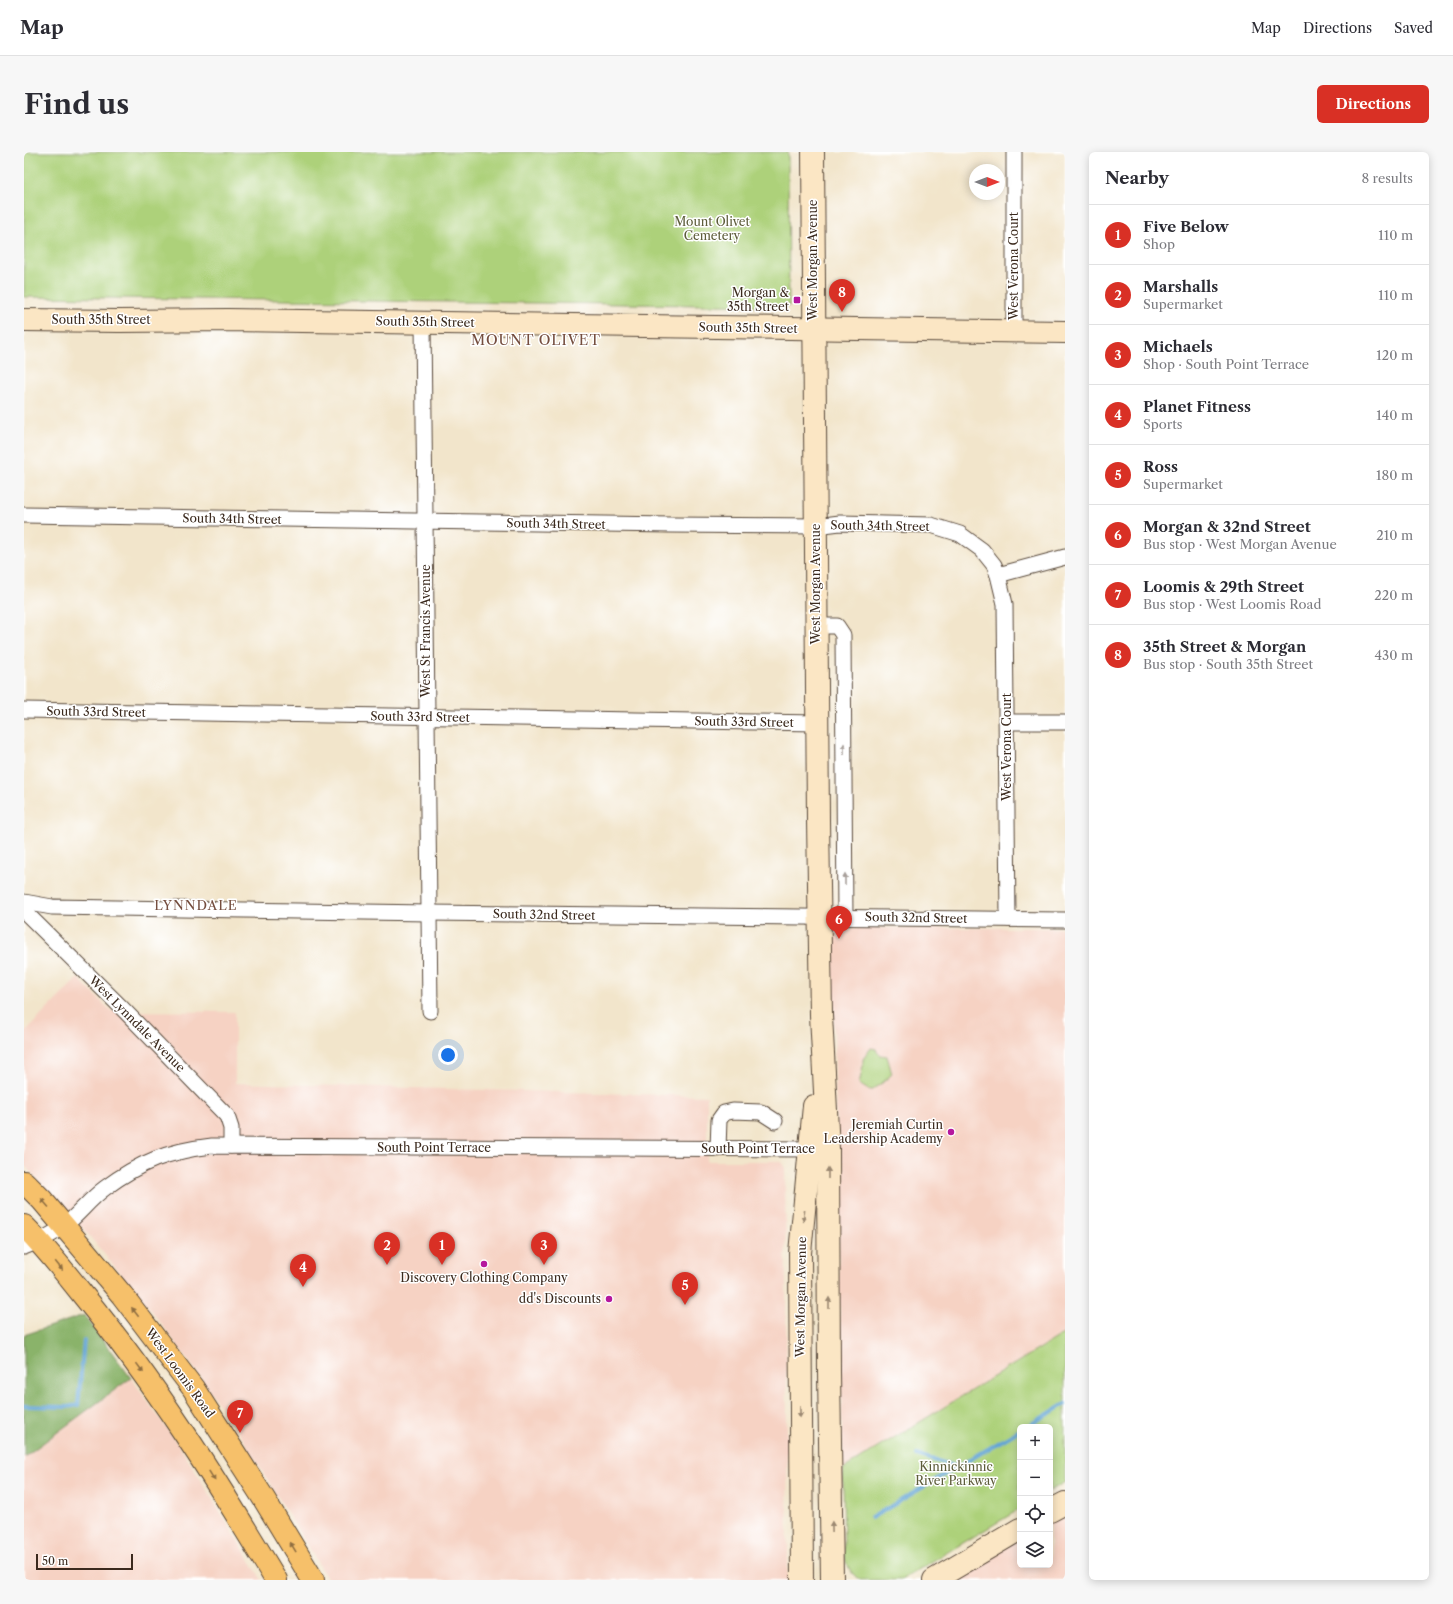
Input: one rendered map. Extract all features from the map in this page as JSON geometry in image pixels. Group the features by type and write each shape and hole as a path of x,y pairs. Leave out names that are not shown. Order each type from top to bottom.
{"main road":[{"name":"West Loomis Road","path":"24,1182 42,1200 122,1295 193,1388 264,1499 313,1580"},
{"path":"24,1226 32,1244 108,1325 166,1404 276,1580"},
{"path":"251,1538 259,1523 264,1499"}],"street":[{"name":"West Morgan Avenue","path":"813,152 813,329 821,1015 819,1149 829,1372 832,1570"},
{"name":"West Verona Court","path":"1014,152 1014,331"},
{"name":"South 35th Street","path":"24,320 423,322 1065,332"},
{"name":"West St Francis Avenue","path":"423,322 430,1011"},
{"name":"South 34th Street","path":"24,515 426,522 816,526 840,523 931,525 960,534 982,550 994,565 998,575"},
{"path":"998,575 1065,557"},
{"name":"West Verona Court","path":"998,575 1005,604 1008,722 1008,919"},
{"path":"817,626 837,626 843,635 845,918"},
{"name":"South 33rd Street","path":"24,710 817,723"},
{"path":"1008,722 1065,722"},
{"name":"South 32nd Street","path":"24,902 52,907 429,914 1065,920"},
{"name":"West Lynndale Avenue","path":"24,909 28,915 120,1006 227,1116 232,1128 231,1146"},
{"path":"718,1149 719,1120 724,1113 733,1111 761,1112 775,1120"},
{"name":"South Point Terrace","path":"32,1244 64,1226 104,1189 134,1169 152,1159 186,1149 212,1146 231,1146 819,1149"},
{"name":"West Morgan Avenue","path":"802,1580 800,1252 819,1149"},
{"path":"1053,1510 1065,1503"},
{"path":"934,1580 1017,1531"},
{"path":"832,1570 842,1574 849,1580"}],"shaded area":[{"name":"Jeremiah Curtin Leadership Academy","path":"832,928 1065,928 1065,1336 843,1469"},
{"path":"78,978 111,1011 235,1012 235,1083 707,1096 707,1161 779,1161 785,1168 788,1580 328,1580 243,1439 196,1371 152,1311 85,1231 24,1165 24,1033"},
{"path":"131,1378 180,1447 262,1580 24,1580 24,1457"},
{"path":"1065,1503 1065,1580 934,1580 1017,1531 1017,1568 1053,1568 1053,1509"}],"green space":[{"name":"Mount Olivet Cemetery","path":"24,152 788,152 789,306 24,297"},
{"path":"871,1048 876,1049 880,1054 887,1056 892,1074 880,1085 870,1091 859,1084 863,1059"},
{"path":"84,1315 131,1378 24,1457 24,1335"},
{"name":"Kinnickinnic River Parkway","path":"1065,1333 1065,1482 1053,1489 1053,1424 1017,1424 1017,1511 901,1580 860,1580 849,1569 844,1554 843,1469"}],"waterway":[{"path":"24,1406 67,1407 78,1405 84,1340"},
{"path":"1031,1424 1065,1404"},
{"path":"871,1518 1017,1432"},
{"path":"917,1455 958,1467"}],"place":[{"name":"Morgan & 35th Street","path":"797,300"},
{"name":"35th Street & Morgan","path":"842,312"},
{"name":"Morgan & 32nd Street","path":"839,939"},
{"name":"Jeremiah Curtin Leadership Academy","path":"951,1132"},
{"name":"Discovery Clothing Company","path":"484,1264"},
{"name":"Marshalls","path":"387,1265"},
{"name":"Five Below","path":"442,1265"},
{"name":"Michaels","path":"544,1265"},
{"name":"Planet Fitness","path":"303,1287"},
{"name":"dd's Discounts","path":"609,1299"},
{"name":"Ross","path":"685,1305"},
{"name":"Loomis & 29th Street","path":"240,1433"}],"district":[{"name":"MOUNT OLIVET","path":"536,340"},
{"name":"LYNNDALE","path":"196,905"}]}
